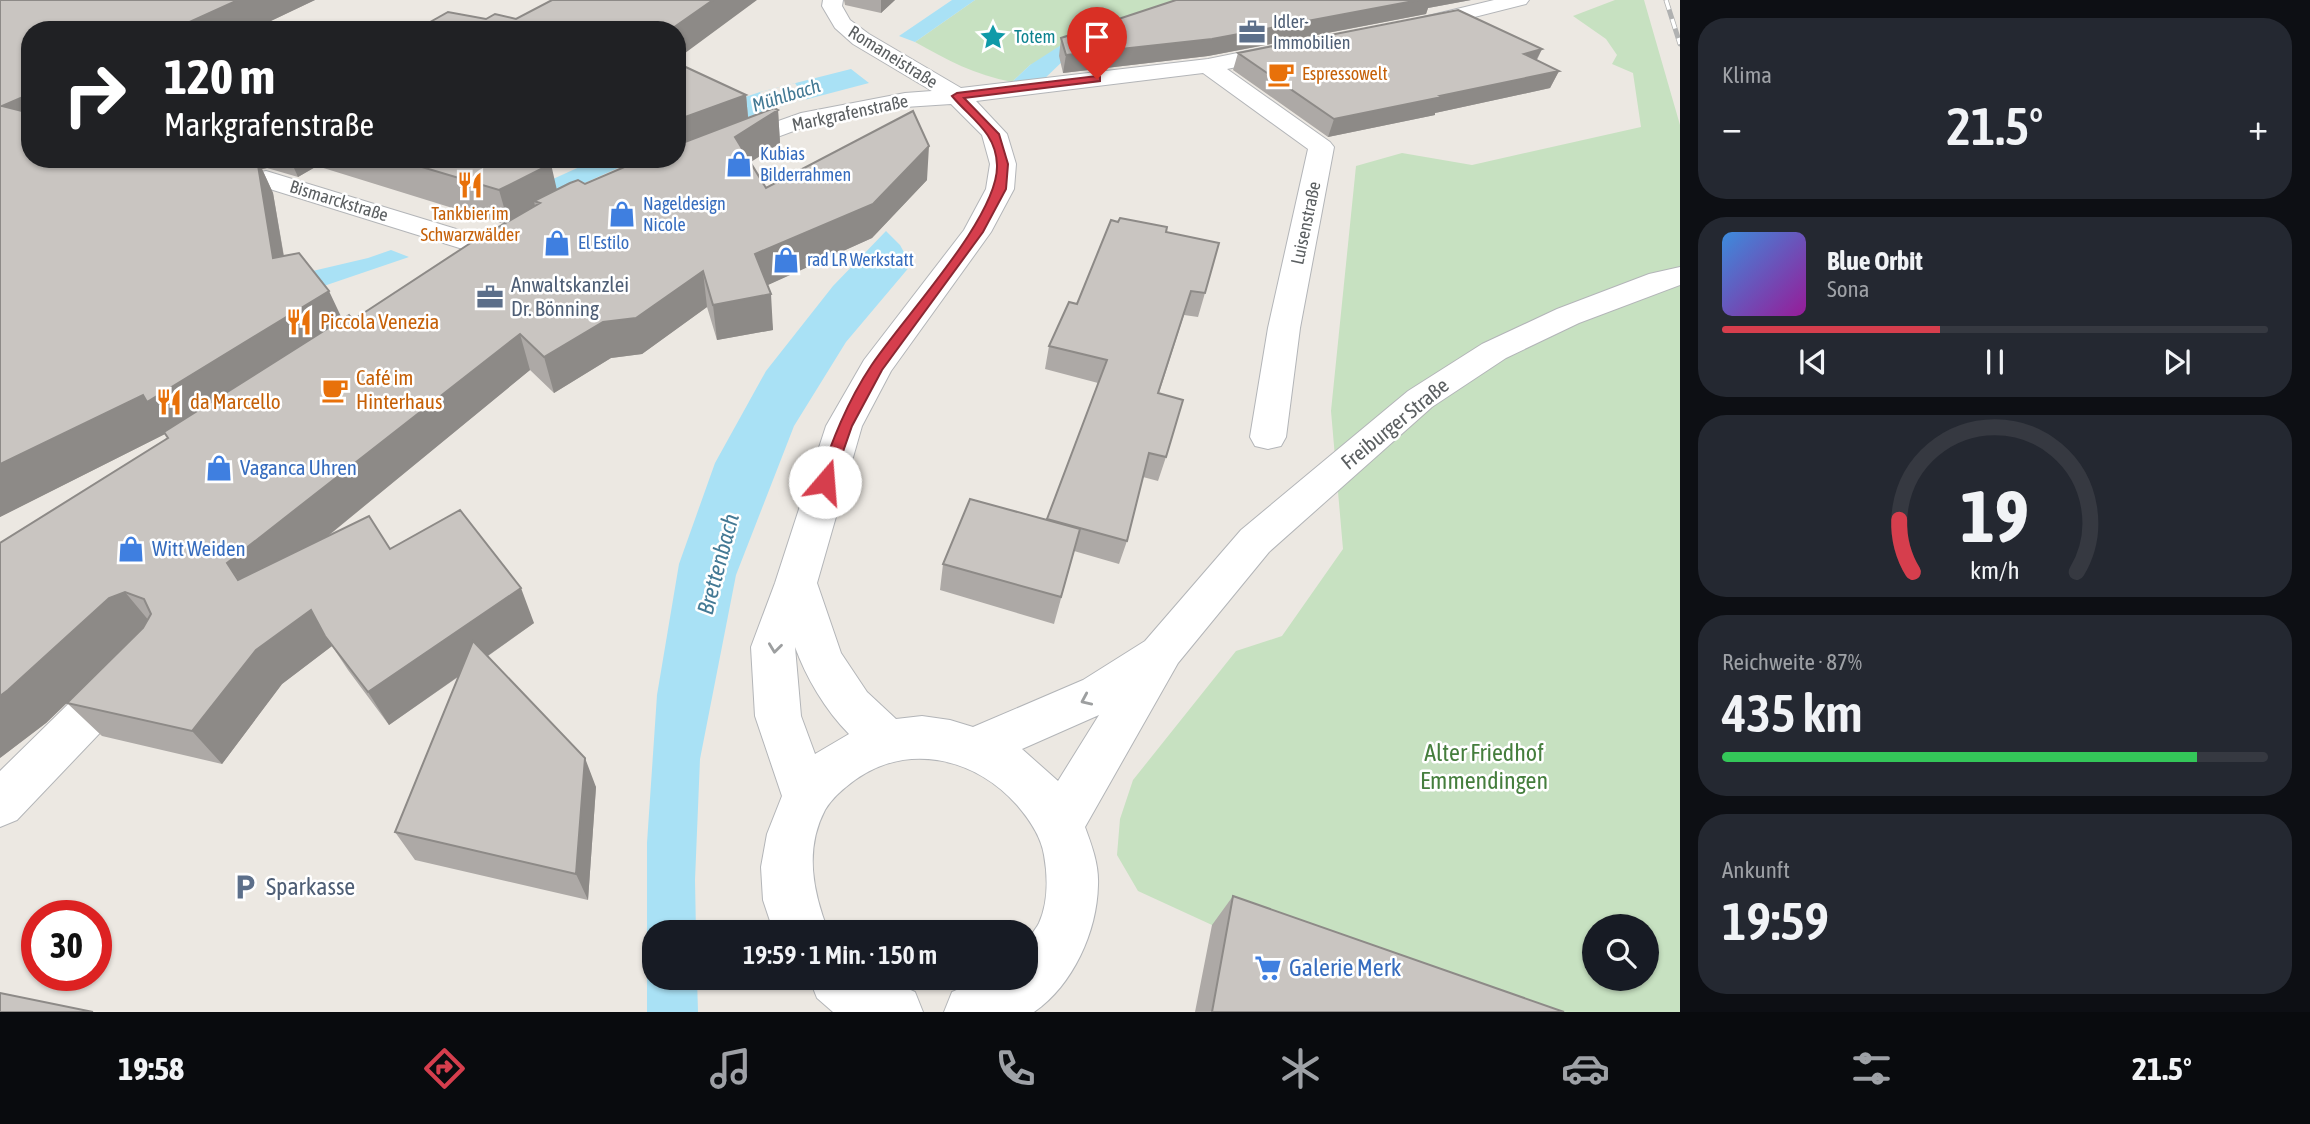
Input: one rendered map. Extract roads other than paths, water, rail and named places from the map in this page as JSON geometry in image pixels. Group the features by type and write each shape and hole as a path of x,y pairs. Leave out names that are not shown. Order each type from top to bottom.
{"street":[{"name":"Romaneistraße","path":"806,796 778,716 773,647 796,583 844,426 876,368 977,232 1000,189 1003,164 994,134 957,96 860,39 842,24 832,6 833,0"},
{"path":"1388,31 1519,0"},
{"name":"Markgrafenstraße","path":"705,156 802,120 905,100 1208,66 1306,46"},
{"name":"Luisenstraße","path":"1208,66 1321,147 1284,328 1268,437"},
{"name":"Bismarckstraße","path":"266,179 462,240 504,242 457,272"},
{"name":"Freiburger Straße","path":"1059,824 1163,650 1255,541 1420,399 1494,351 1568,316 1660,280 1680,276"},
{"path":"796,583 821,660 851,706 886,740"},
{"name":"Freiburger Straße","path":"977,747 1099,694 1163,650"},
{"path":"0,804 146,657"},
{"path":"795,920 784,875 790,833 806,796 841,760 886,740 932,736 977,747 1026,778 1059,824 1071,865 1072,906 1058,947 1030,983 992,1007 971,1012"},
{"path":"850,990 895,1012"}],"water":[{"path":"952,0 975,0 915,42 899,36"},
{"path":"1072,38 1066,58 1040,83 1012,82 1030,65"},
{"name":"Mühlbach","path":"851,69 869,83 770,109 686,140 686,131 701,112 760,92"},
{"path":"577,168 618,168 500,221 478,213"},
{"name":"Brettenbach","path":"886,231 900,245 911,265 846,342 794,426 736,575 700,759 696,920 647,920 647,843 657,695 679,564 715,463 766,371 833,286"},
{"path":"391,250 409,257 315,289 287,277 368,258"},
{"path":"647,990 697,990 698,1012 647,1012"}],"railway":[{"path":"1666,0 1680,44"}],"place":[{"name":"Idler- Immobilien","path":"1252,32"},
{"name":"Totem","path":"993,37"},
{"name":"Espressowelt","path":"1281,74"},
{"name":"Kubias Bilderrahmen","path":"739,164"},
{"name":"Tankbier im Schwarzwälder","path":"470,185"},
{"name":"Nageldesign Nicole","path":"622,214"},
{"name":"El Estilo","path":"557,243"},
{"name":"rad LR Werkstatt","path":"786,260"},
{"name":"Anwaltskanzlei Dr. Bönning","path":"490,297"},
{"name":"Piccola Venezia","path":"299,322"},
{"name":"Café im Hinterhaus","path":"335,390"},
{"name":"da Marcello","path":"169,402"},
{"name":"Vaganca Uhren","path":"219,468"},
{"name":"Witt Weiden","path":"131,549"},
{"name":"Sparkasse","path":"245,887"},
{"name":"Galerie Merk","path":"1268,968"}],"park label":[{"name":"Alter Friedhof Emmendingen","path":"1484,767"}]}
